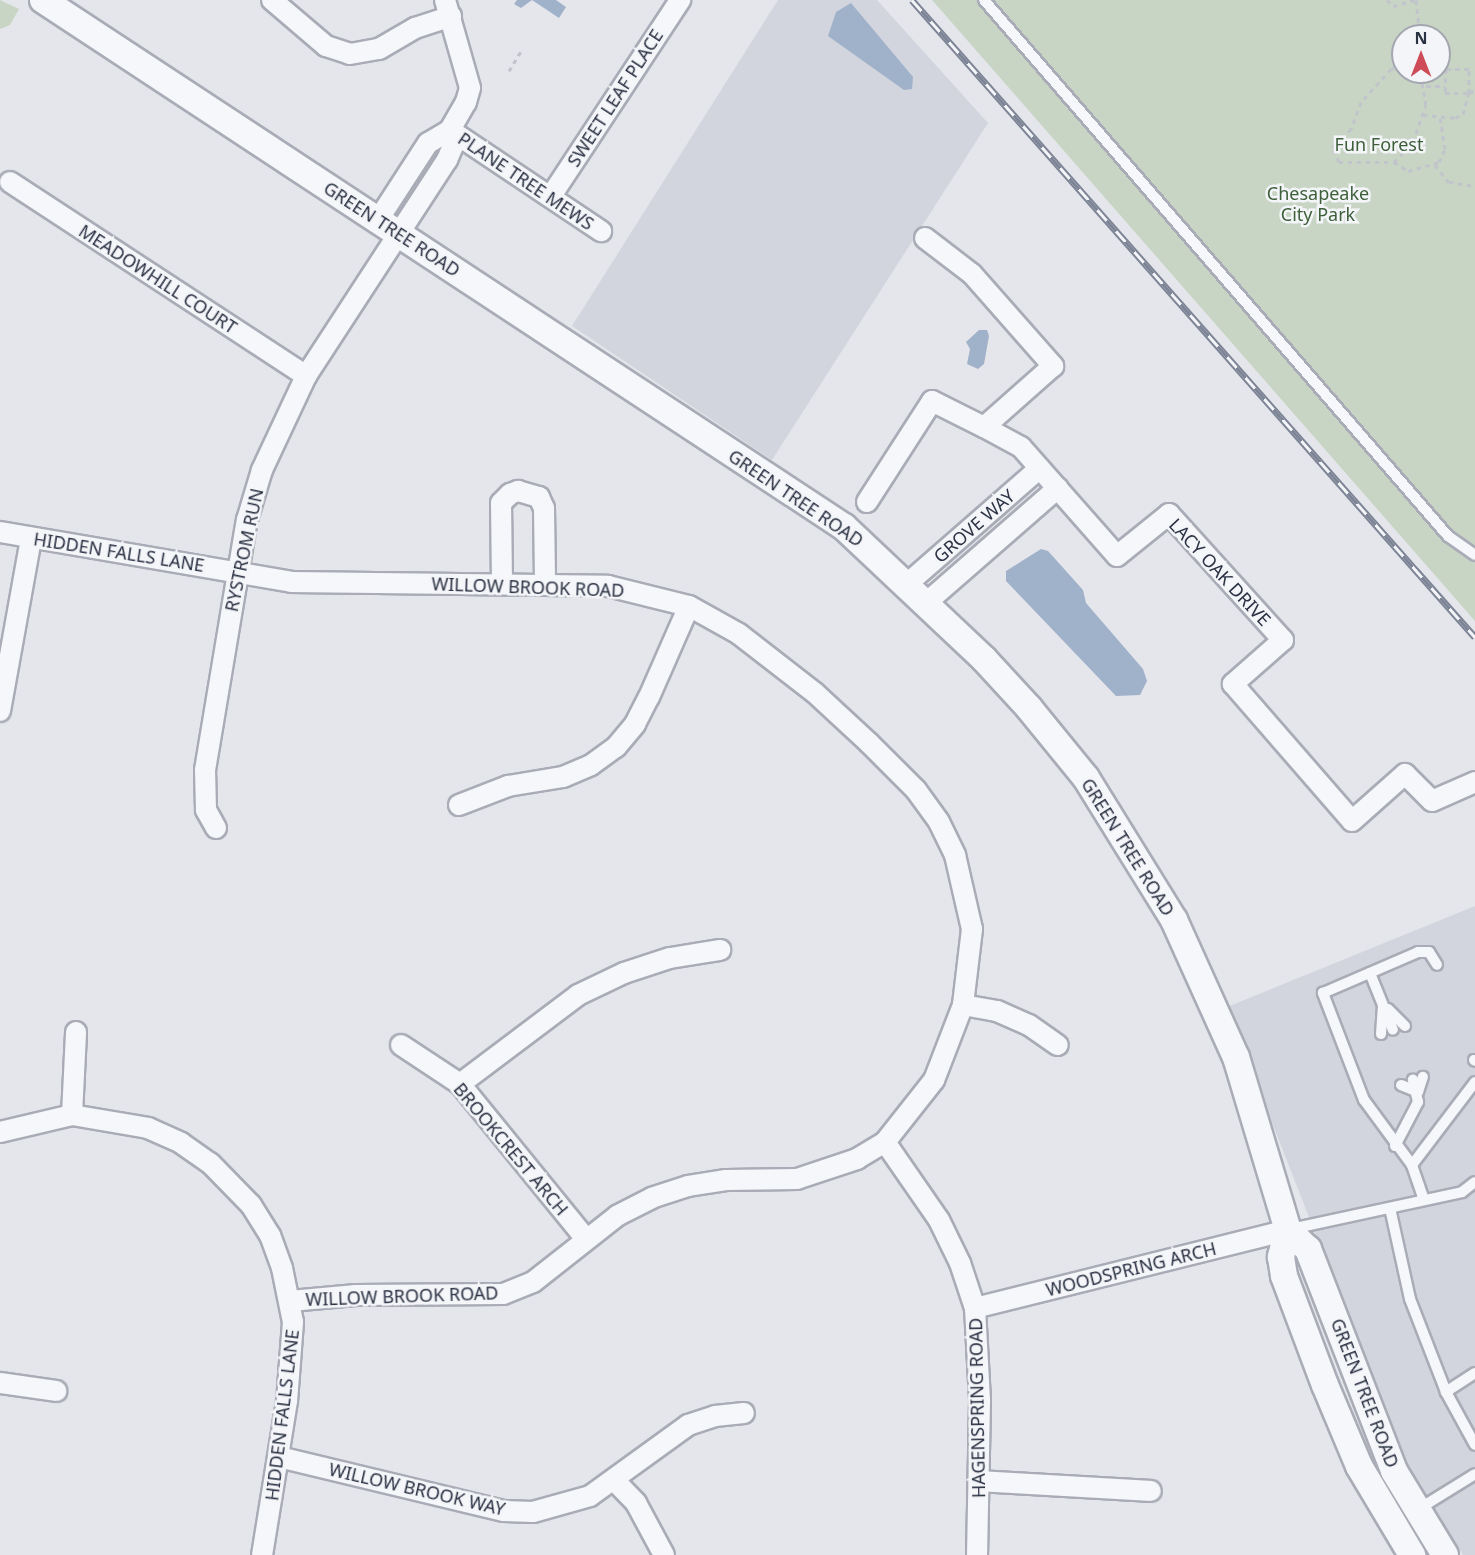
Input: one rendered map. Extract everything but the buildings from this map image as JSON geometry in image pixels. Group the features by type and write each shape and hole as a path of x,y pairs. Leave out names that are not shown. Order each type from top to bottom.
{"street":[{"name":"GREEN TREE ROAD","path":"43,0 844,527 907,584 1029,708 1086,778 1174,920 1236,1057 1288,1230 1308,1250 1375,1425 1417,1510 1445,1555"},
{"path":"272,0 326,46 350,54 379,49 448,8 470,88 466,102 450,130 428,143 378,220"},
{"name":"SWEET LEAF PLACE","path":"551,196 680,0"},
{"name":"PLANE TREE MEWS","path":"450,130 601,231"},
{"name":"RYSTROM RUN","path":"216,828 203,790 238,571 262,470 306,376 401,235 447,160 453,146 450,130"},
{"name":"MEADOWHILL COURT","path":"10,182 306,376"},
{"path":"925,238 972,274 1053,366 984,428"},
{"name":"LACY OAK DRIVE","path":"867,502 932,401 1021,447 1117,556 1168,514 1282,640 1233,684 1352,821 1406,774 1432,801 1475,782"},
{"name":"GROVE WAY","path":"907,584 1040,468"},
{"name":"GROVE WAY","path":"926,603 1058,488"},
{"path":"502,583 501,503 510,494 518,491 539,497 544,508 545,584"},
{"name":"HIDDEN FALLS LANE","path":"0,532 238,571"},
{"path":"0,711 31,538"},
{"name":"WILLOW BROOK ROAD","path":"238,571 291,582 347,585 502,583 608,586 689,606 739,634 815,693 916,790 939,822 958,865 972,929 963,1005 934,1080 885,1142 857,1159 797,1179 726,1180 688,1186 617,1216 585,1238 533,1282 503,1294 356,1295 290,1300"},
{"path":"459,806 508,786 563,777 591,765 616,747 644,706 689,606"},
{"path":"460,1084 578,995 624,973 670,958 720,950"},
{"path":"963,1005 997,1011 1029,1025 1058,1045"},
{"path":"72,1115 76,1032"},
{"name":"BROOKCREST ARCH","path":"401,1045 460,1084 585,1238"},
{"name":"HIDDEN FALLS LANE","path":"0,1132 72,1115 148,1128 181,1143 210,1163 251,1205 270,1235 290,1300 292,1333 279,1457 262,1555"},
{"name":"HAGENSPRING ROAD","path":"885,1142 939,1220 960,1263 975,1308 980,1401 977,1555"},
{"name":"GREEN TREE ROAD","path":"1288,1230 1281,1257 1284,1276 1325,1385 1359,1466 1412,1555"},
{"name":"WOODSPRING ARCH","path":"975,1308 1288,1230"},
{"path":"0,1383 56,1391"},
{"name":"WILLOW BROOK WAY","path":"279,1457 504,1511 562,1507 590,1496 688,1425 715,1416 744,1413"},
{"path":"614,1480 636,1503 664,1555"},
{"path":"979,1481 1150,1491"}],"lane":[{"path":"984,0 1448,536 1475,555"},
{"path":"1424,1200 1412,1165 1395,1146 1364,1100 1323,993 1418,952 1429,952 1437,965"},
{"path":"1370,973 1393,1030"},
{"path":"1383,1004 1405,1026"},
{"path":"1381,1034 1383,1004"},
{"path":"1395,1146 1418,1102 1418,1079"},
{"path":"1412,1165 1475,1082"},
{"path":"1401,1085 1418,1092"},
{"path":"1288,1230 1462,1192 1475,1182"},
{"path":"1390,1208 1410,1299 1446,1392 1475,1445"},
{"path":"1446,1392 1475,1374"},
{"path":"1417,1510 1475,1474"}],"path":[{"path":"1387,0 1393,6 1416,0 1419,24"},
{"path":"509,71 522,49"},
{"path":"1451,69 1468,69 1475,66"},
{"path":"1391,69 1379,79 1361,102 1351,129 1333,150 1339,162 1345,165 1394,162 1408,171 1434,165 1445,156 1440,118"},
{"path":"1423,115 1440,118 1463,114 1469,93 1468,69"},
{"path":"1394,162 1413,142 1423,115 1426,86 1445,86 1445,93 1469,93 1475,90"},
{"path":"1434,165 1449,182 1475,186"}],"shaded area":[{"path":"778,0 877,0 988,123 772,460 572,326"},
{"path":"1475,906 1475,1555 1463,1555 1401,1453 1227,1007"}],"green space":[{"path":"0,0 19,9 10,25 0,29"},
{"name":"Chesapeake City Park","path":"932,0 1475,0 1475,621"}],"water":[{"path":"517,0 532,0 521,8 514,4"},
{"path":"532,0 556,0 566,7 559,18"},
{"path":"851,3 913,77 912,89 904,90 828,36 836,12"},
{"path":"979,330 987,330 989,336 984,364 978,369 967,364 970,349 966,342"},
{"path":"1041,549 1048,551 1083,590 1086,603 1143,669 1147,681 1140,695 1116,696 1006,581 1006,571"}],"railway":[{"path":"912,0 1475,637"}],"park label":[{"name":"Fun Forest","path":"1379,144"}]}
